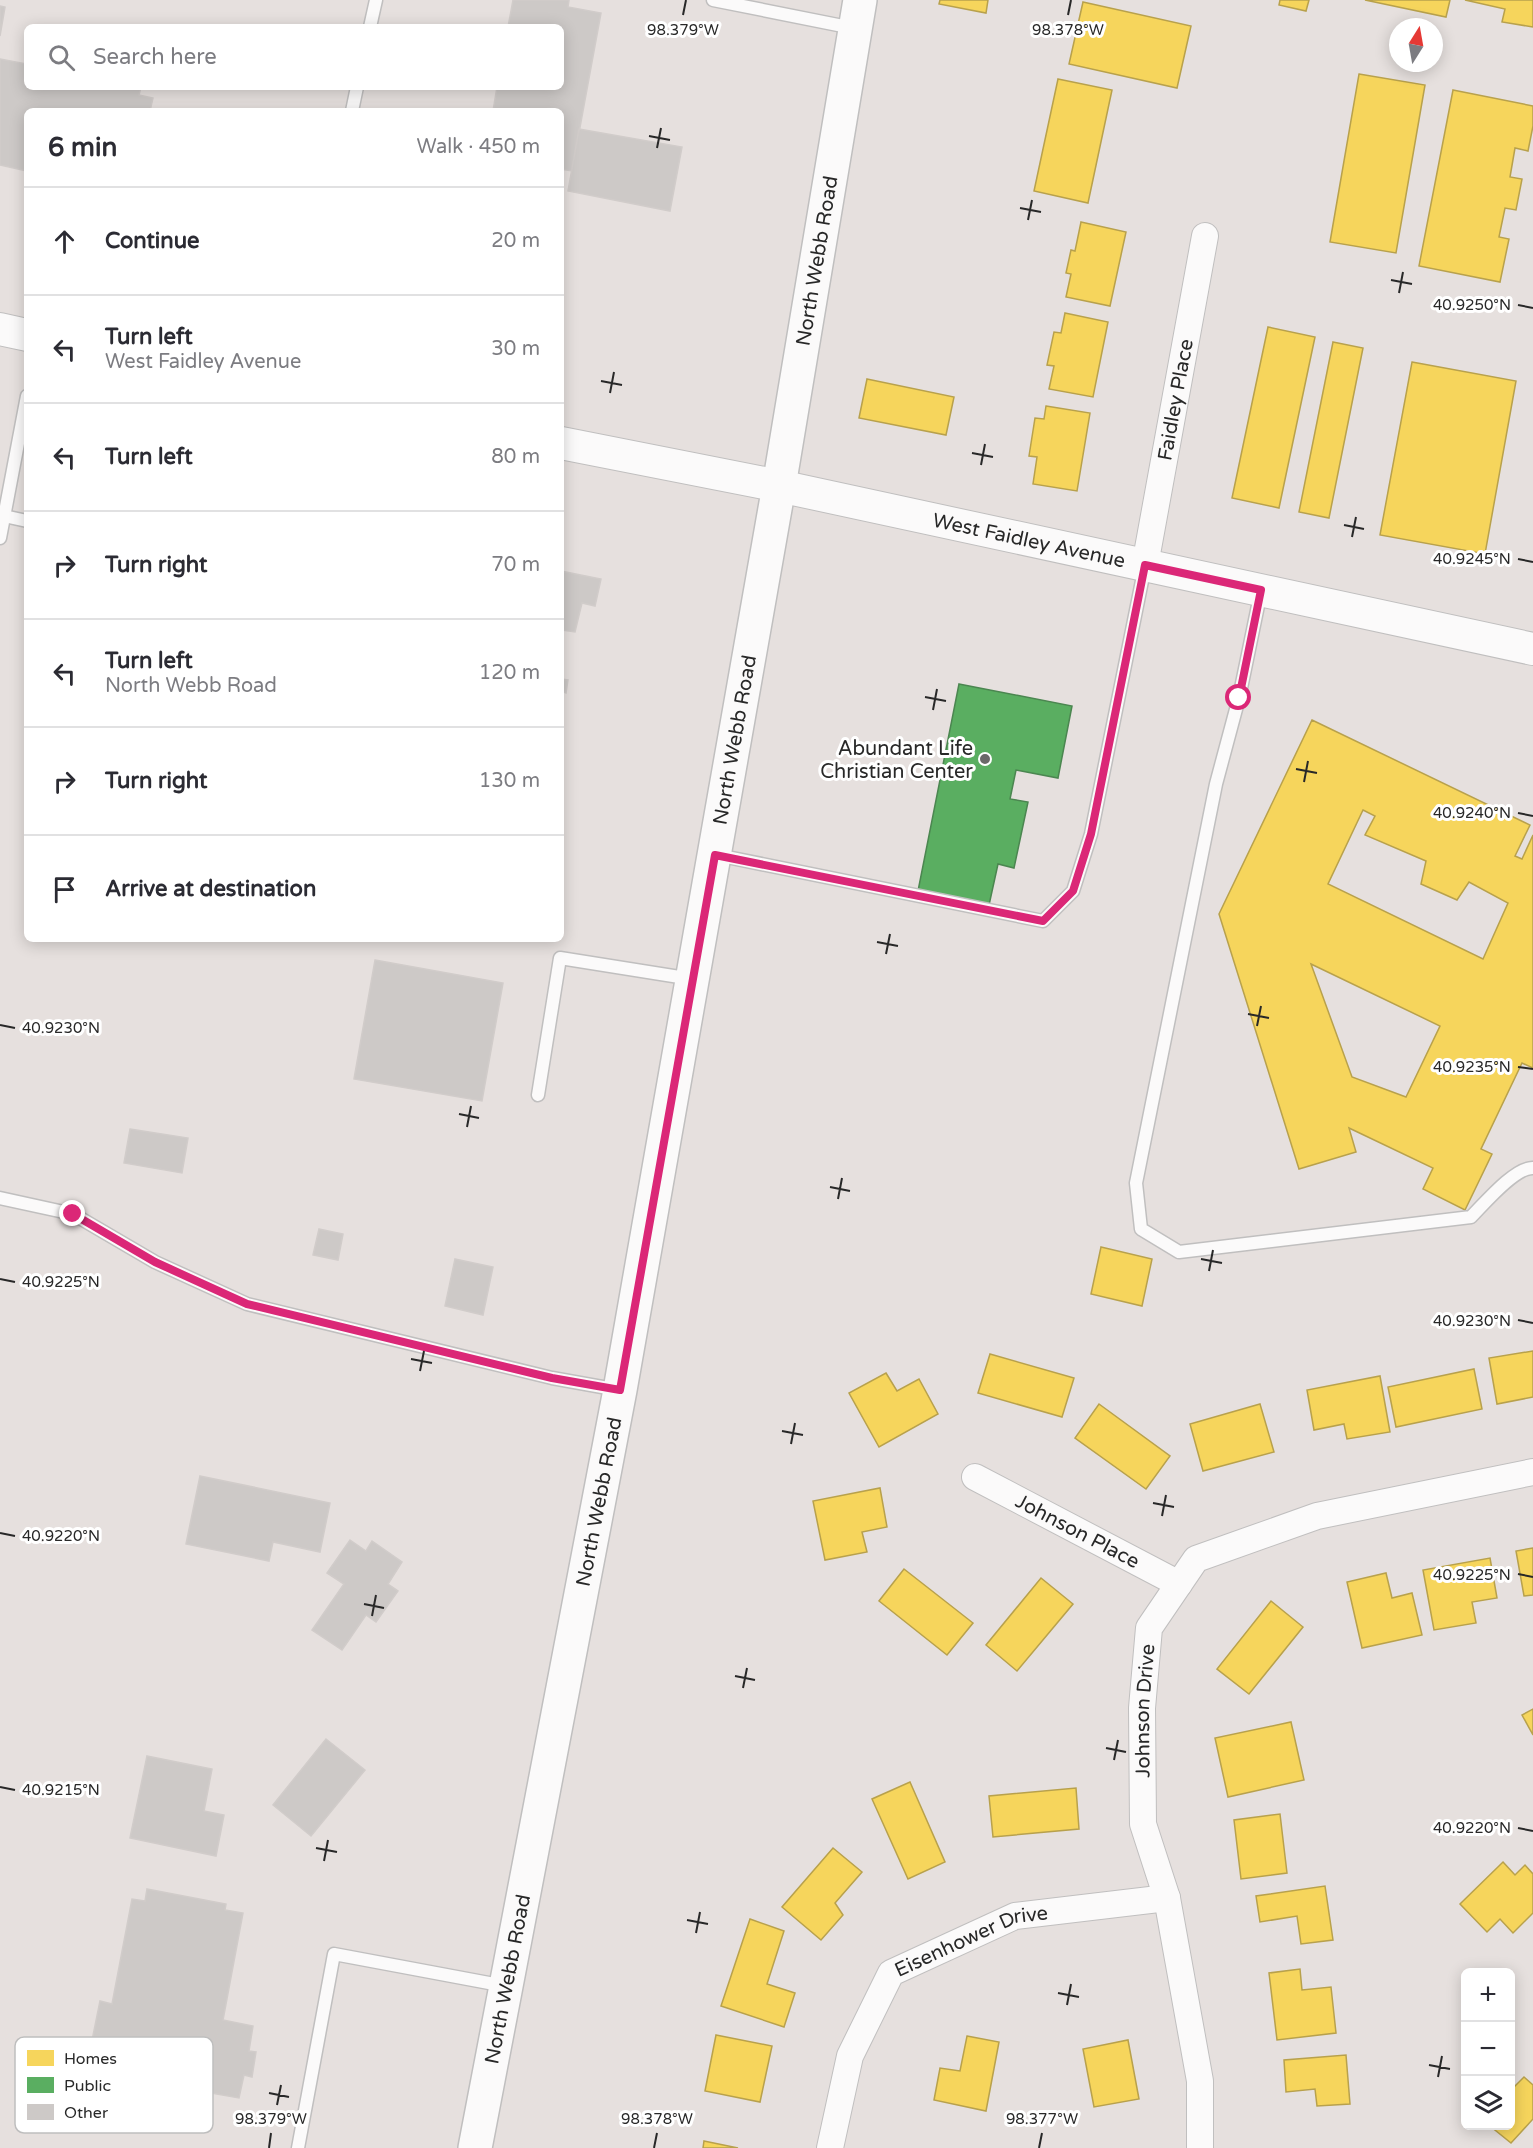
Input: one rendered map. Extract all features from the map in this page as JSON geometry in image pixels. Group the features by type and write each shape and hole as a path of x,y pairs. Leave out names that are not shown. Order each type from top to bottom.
{"main road":[{"name":"North Webb Road","path":"475,2148 620,1390 779,486 857,14"}],"street":[{"name":"Faidley Place","path":"1145,565 1205,236"},
{"path":"0,329 24,334"},
{"name":"West Faidley Avenue","path":"564,443 1532,646"},
{"name":"Johnson Drive","path":"1200,2148 1200,2081 1167,1898 1143,1824 1142,1708 1149,1628 1196,1559 1317,1516 1533,1472"},
{"name":"Johnson Place","path":"975,1477 1179,1584"},
{"name":"Eisenhower Drive","path":"830,2148 850,2056 891,1973 1015,1916 1167,1898"}],"lane":[{"path":"371,24 376,0"},
{"path":"713,0 857,14"},
{"path":"353,108 356,90"},
{"path":"0,538 24,412"},
{"path":"4,516 24,520"},
{"path":"715,855 1043,921 1073,891 1091,834 1145,565"},
{"path":"1261,590 1239,698 1216,784 1136,1183 1141,1229 1179,1252 1471,1217 1498,1189 1527,1168 1533,1168"},
{"path":"537,1095 560,958 693,979"},
{"path":"0,1198 73,1214 155,1262 247,1304 552,1378 620,1390"},
{"path":"298,2148 334,1954 506,1986"}],"building: Homes":[{"path":"940,0 988,0 986,13 939,4"},
{"path":"1280,0 1309,0 1306,11 1279,5"},
{"path":"1365,0 1450,0 1446,17"},
{"path":"1465,0 1533,0 1533,27 1502,22 1505,9"},
{"path":"1083,2 1191,26 1177,88 1069,64"},
{"path":"1359,74 1425,85 1396,253 1330,242"},
{"path":"1058,79 1112,90 1088,203 1034,191"},
{"path":"1453,90 1533,106 1533,126 1528,151 1515,148 1510,177 1522,179 1516,210 1505,208 1499,237 1509,239 1500,282 1419,266"},
{"path":"1081,222 1126,232 1110,306 1066,297 1071,274 1066,273 1071,250 1075,251"},
{"path":"1065,313 1108,322 1093,397 1049,389 1054,366 1047,365 1054,332 1061,333"},
{"path":"1268,327 1315,337 1279,508 1232,498"},
{"path":"1333,342 1363,348 1329,518 1299,512"},
{"path":"1412,362 1516,381 1485,554 1380,535"},
{"path":"867,379 954,397 946,435 859,418"},
{"path":"1046,406 1090,413 1077,491 1033,484 1037,457 1029,456 1035,418 1044,419"},
{"path":"1312,720 1530,825 1515,856 1522,859 1533,835 1533,1068 1522,1063 1481,1149 1492,1154 1465,1210 1423,1189 1433,1168 1349,1128 1356,1152 1299,1169 1219,914","holes":["1363,810 1375,816 1365,835 1426,861 1421,884 1457,900 1469,882 1508,903 1483,959 1328,884","1311,964 1440,1026 1406,1097 1352,1077"]},
{"path":"1101,1247 1152,1259 1142,1306 1091,1294"},
{"path":"1533,1351 1533,1397 1497,1404 1489,1358"},
{"path":"990,1354 1074,1378 1062,1417 978,1393"},
{"path":"1474,1369 1482,1409 1396,1427 1388,1387"},
{"path":"886,1373 897,1391 919,1379 938,1414 879,1447 849,1393"},
{"path":"1380,1376 1390,1432 1347,1439 1344,1424 1314,1430 1307,1390"},
{"path":"1099,1404 1170,1456 1146,1489 1075,1438"},
{"path":"1260,1404 1274,1452 1203,1471 1190,1424"},
{"path":"880,1488 887,1527 862,1532 867,1552 825,1560 813,1501"},
{"path":"1533,1548 1533,1595 1524,1596 1516,1551"},
{"path":"1490,1558 1497,1598 1472,1602 1476,1623 1434,1630 1423,1570"},
{"path":"904,1569 973,1623 947,1655 879,1601"},
{"path":"1386,1573 1392,1598 1412,1593 1422,1635 1362,1648 1347,1582"},
{"path":"1041,1578 1073,1604 1017,1671 986,1645"},
{"path":"1271,1601 1303,1627 1249,1694 1217,1669"},
{"path":"1533,1709 1533,1735 1522,1715"},
{"path":"1291,1722 1304,1780 1228,1797 1215,1738"},
{"path":"910,1782 945,1862 908,1879 872,1799"},
{"path":"1076,1788 1079,1829 993,1837 989,1796"},
{"path":"1280,1814 1287,1873 1241,1879 1234,1820"},
{"path":"833,1848 862,1872 835,1903 843,1915 821,1940 782,1907"},
{"path":"1503,1862 1515,1875 1525,1865 1533,1874 1533,1913 1513,1933 1500,1919 1487,1932 1460,1904"},
{"path":"1325,1886 1333,1940 1301,1944 1297,1916 1260,1922 1256,1896"},
{"path":"750,1919 784,1931 767,1984 795,1993 784,2027 721,2006"},
{"path":"1300,1969 1302,1990 1331,1987 1336,2033 1277,2040 1269,1973"},
{"path":"716,2035 772,2046 760,2102 705,2091"},
{"path":"967,2036 999,2042 986,2111 934,2100 940,2068 960,2071"},
{"path":"1128,2040 1139,2099 1094,2107 1083,2049"},
{"path":"1346,2055 1350,2104 1317,2106 1315,2089 1286,2092 1284,2060"},
{"path":"1524,2077 1533,2085 1533,2119 1511,2143 1495,2130 1515,2130 1515,2086"},
{"path":"704,2141 738,2148 703,2148"}],"building: Public":[{"path":"959,684 1072,706 1058,778 1016,770 1010,799 1028,802 1014,868 998,864 989,905 918,891"}],"building: Other":[{"path":"513,0 569,0 568,7 601,13 572,171 564,170 564,108 494,108 496,90 564,90 564,24 509,24"},
{"path":"0,6 5,7 0,36"},
{"path":"0,59 24,63 24,90 140,90 139,95 153,98 151,108 24,108 24,170 0,165"},
{"path":"579,129 682,147 670,211 568,191"},
{"path":"564,572 601,579 595,606 582,603 575,632 564,630"},
{"path":"564,679 568,680 566,693 564,692"},
{"path":"375,960 503,983 482,1101 354,1079"},
{"path":"130,1129 188,1138 182,1173 124,1163"},
{"path":"319,1229 343,1234 338,1260 313,1255"},
{"path":"455,1259 493,1267 483,1315 445,1306"},
{"path":"200,1476 330,1503 320,1552 273,1542 269,1561 186,1544"},
{"path":"350,1540 366,1551 372,1541 402,1562 388,1584 398,1591 376,1622 366,1615 342,1650 312,1630 344,1584 327,1573"},
{"path":"326,1739 365,1770 311,1836 273,1805"},
{"path":"147,1756 212,1769 204,1811 224,1815 216,1856 130,1838"},
{"path":"147,1889 226,1904 225,1910 243,1913 223,2020 253,2026 249,2051 256,2052 252,2077 244,2075 239,2098 213,2093 213,2037 93,2037 100,2001 112,2004 132,1899 145,1901"}],"place":[{"name":"Abundant Life Christian Center","path":"985,759"}],"route":[{"path":"73,1214 155,1262 247,1304 552,1378 620,1390 715,855 1043,921 1073,891 1091,834 1145,565 1261,590 1239,698"}]}
